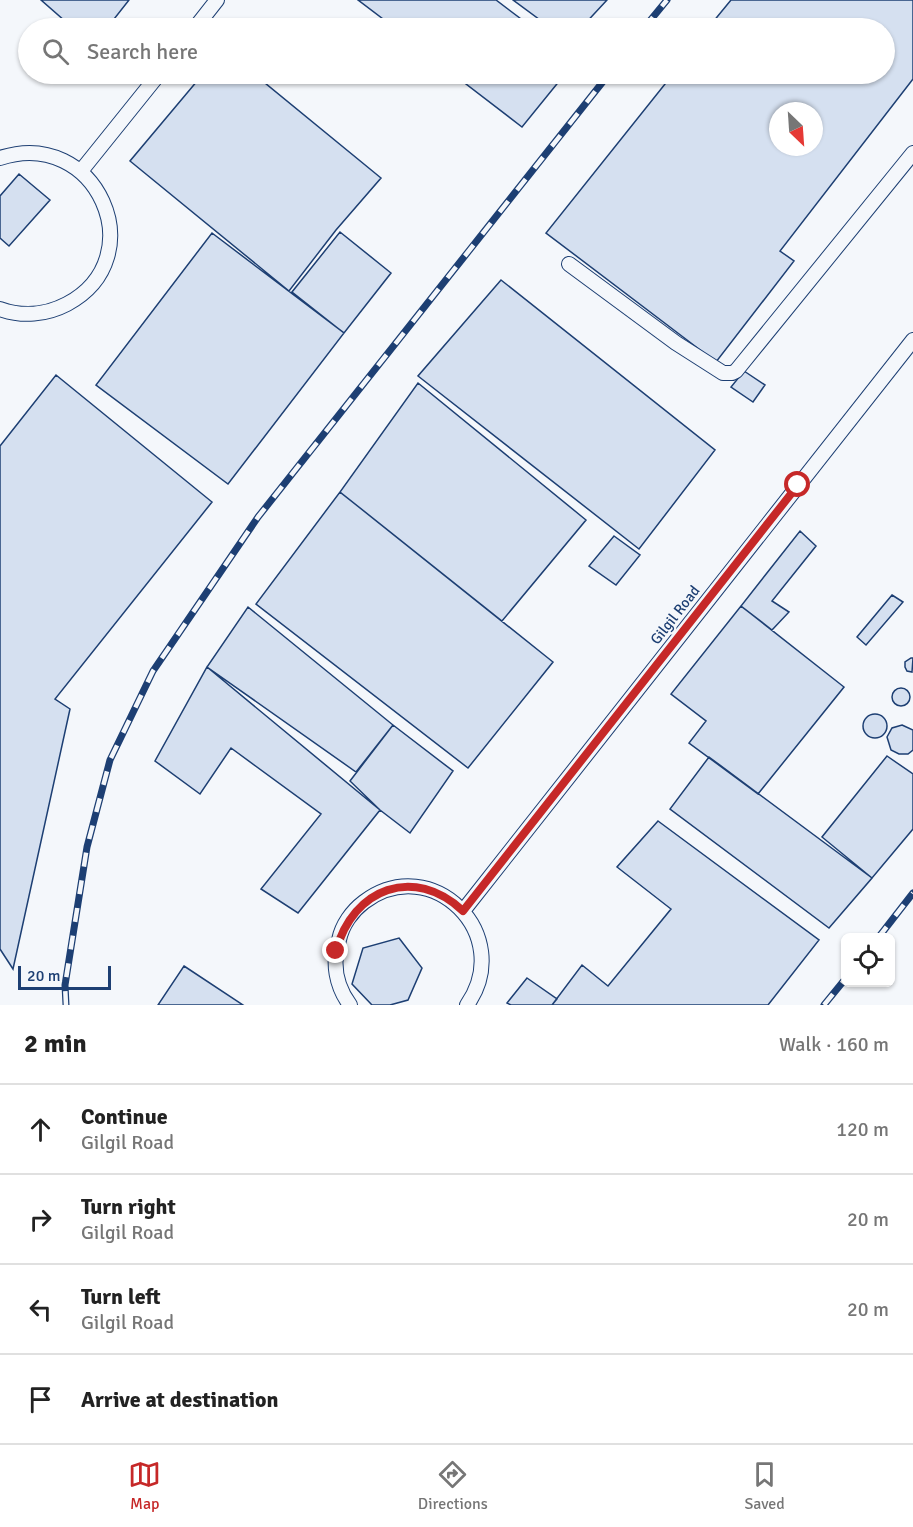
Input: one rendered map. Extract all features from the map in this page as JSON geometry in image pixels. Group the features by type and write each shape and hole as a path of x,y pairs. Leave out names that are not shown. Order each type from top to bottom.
{"lane":[{"path":"203,18 217,0"},
{"path":"81,171 151,84"},
{"path":"0,158 30,152 48,154 66,161 81,171 94,184 103,201 109,219 110,237 107,255 100,272 89,288 75,300 58,309 40,314 23,314 0,309"},
{"path":"569,264 676,343 723,373 732,373 913,153"},
{"name":"Gilgil Road","path":"463,911 913,340"},
{"path":"350,1005 338,984 335,967 340,935 358,907 372,897 387,890 412,887 436,892 451,900 463,911 477,932 483,956 481,973 477,989 467,1005"}],"building":[{"path":"41,0 129,0 115,18 62,18"},
{"path":"358,0 496,0 520,18 382,18"},
{"path":"513,0 607,0 590,18 537,18"},
{"path":"731,0 913,0 913,79 780,251 794,261 716,362 546,233 665,84 895,84 895,18 716,18"},
{"path":"195,84 266,84 381,178 336,230 289,291 130,161"},
{"path":"466,84 557,84 522,127"},
{"path":"19,174 50,200 9,246 0,238 0,196"},
{"path":"340,232 391,273 344,333 292,292"},
{"path":"212,233 344,333 228,484 96,385"},
{"path":"501,280 715,450 639,549 418,376"},
{"path":"744,371 765,385 753,402 731,387"},
{"path":"56,375 212,502 55,699 70,709 13,969 0,949 0,446"},
{"path":"418,383 586,520 502,621 340,492"},
{"path":"340,492 553,662 468,768 256,604"},
{"path":"800,531 816,546 772,601 789,612 772,630 741,606"},
{"path":"614,536 640,555 616,585 589,566"},
{"path":"892,595 903,602 866,645 857,637"},
{"path":"741,606 844,687 758,794 689,743 706,721 671,694"},
{"path":"248,607 393,725 356,772 207,667"},
{"path":"913,658 912,672 907,671 905,667 905,662"},
{"path":"207,667 380,810 298,913 261,889 321,814 231,748 200,794 155,761"},
{"path":"901,688 907,691 910,697 907,703 901,706 895,703 892,697 895,691"},
{"path":"875,714 884,717 887,726 884,735 875,738 866,735 863,726 866,717"},
{"path":"393,725 453,771 410,833 380,810 350,781"},
{"path":"902,725 913,730 913,750 908,754 899,754 891,750 887,737 892,728"},
{"path":"887,756 913,774 913,829 872,878 822,837"},
{"path":"709,757 872,878 829,928 670,809"},
{"path":"658,821 819,940 768,1005 552,1005 582,965 608,986 671,909 617,867"},
{"path":"399,938 422,968 408,1000 390,1005 372,1005 352,984 363,948"},
{"path":"184,966 243,1005 158,1005"},
{"path":"527,978 557,999 552,1005 511,1005 507,1003"}],"railway":[{"path":"652,18 667,0"},
{"path":"66,1005 65,985 87,847 110,760 153,671 258,517 601,84"},
{"path":"882,933 913,893"},
{"path":"824,1005 841,984"}],"route":[{"path":"336,951 340,935 358,907 387,890 403,887 436,892 451,900 463,911 798,485"}]}
